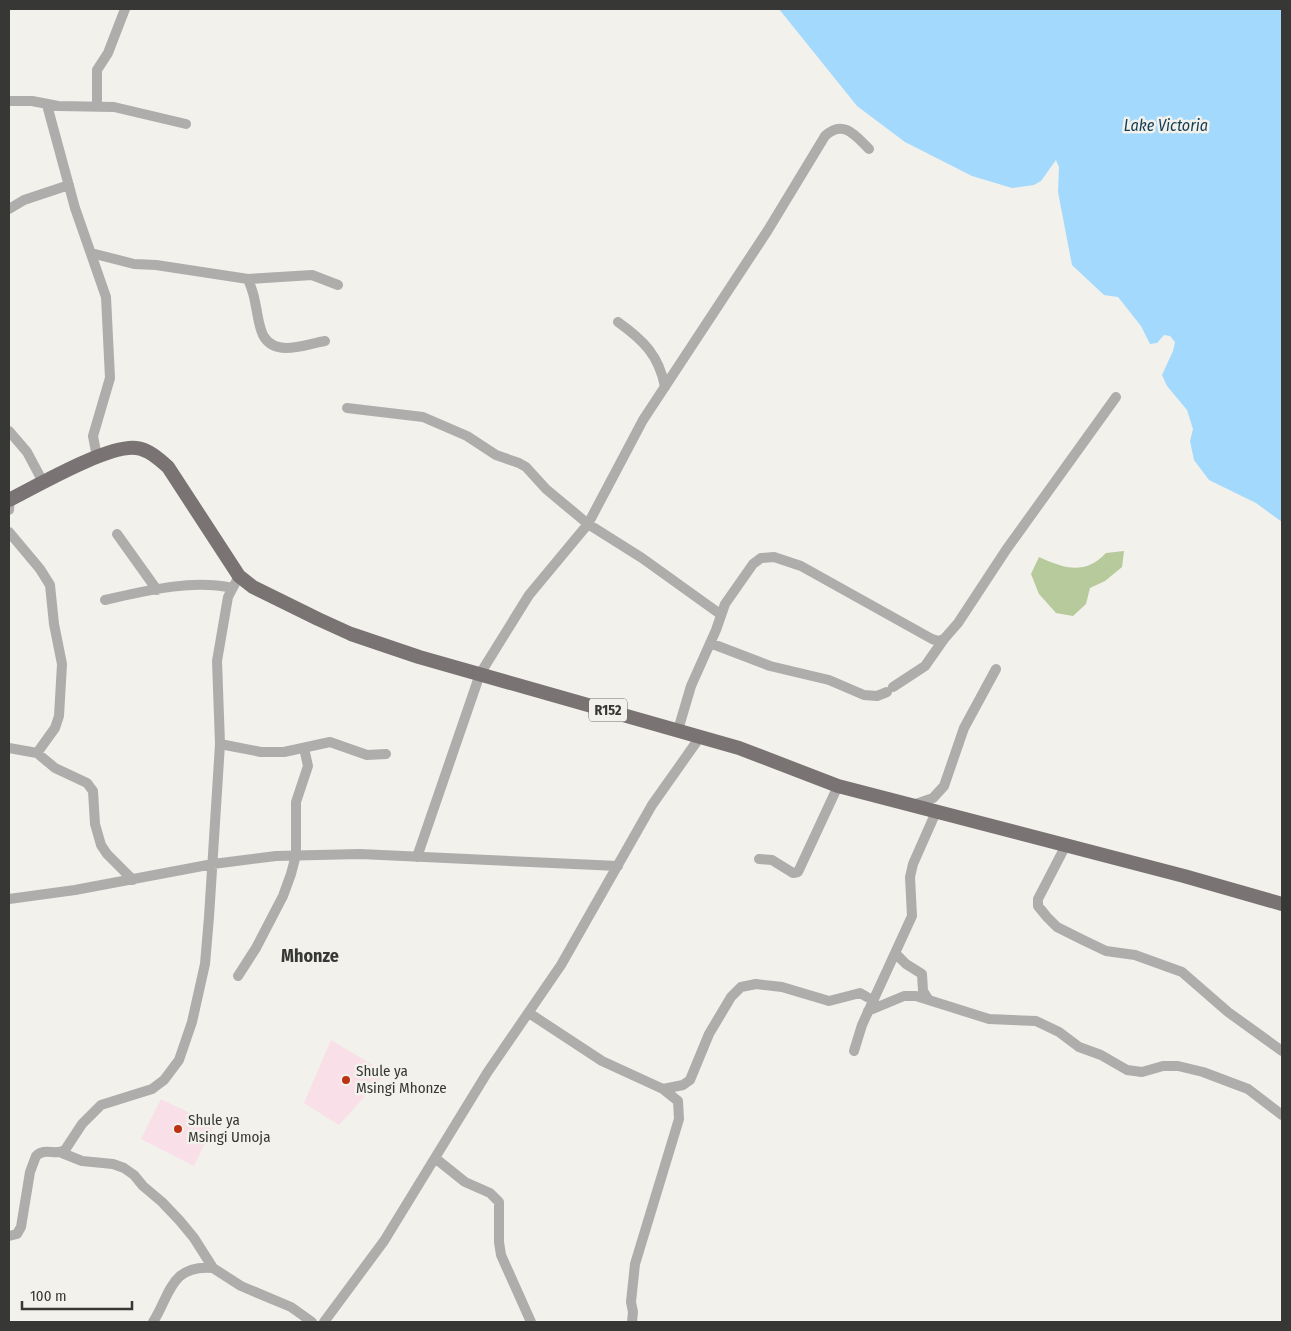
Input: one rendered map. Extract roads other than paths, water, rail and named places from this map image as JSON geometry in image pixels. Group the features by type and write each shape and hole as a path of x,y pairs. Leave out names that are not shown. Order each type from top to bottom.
{"main road":[{"name":"R152","path":"9,503 43,482 97,456 120,448 137,448 155,455 168,467 235,582 254,587 351,634 480,674 763,756 838,786 1242,891 1282,904"}],"street":[{"path":"97,105 97,70 108,52 125,9"},
{"path":"9,101 97,105 129,109 186,124"},
{"path":"47,104 69,186 106,297 110,366 108,389 93,436 97,456"},
{"path":"417,857 480,674 530,595 588,524 623,455 665,387 711,319 746,260 768,230 825,136 836,128 847,129 869,148"},
{"path":"9,209 24,200 69,186"},
{"path":"91,253 134,264 156,265 248,279 312,275 338,284"},
{"path":"248,279 255,302 260,332 264,339 271,344 286,348 325,341"},
{"path":"618,322 653,354 662,371 665,387"},
{"path":"710,643 770,666 829,680 864,695 877,696 890,689 925,666 958,623 1006,550 1116,398"},
{"path":"347,408 423,416 467,436 488,451 526,467 546,489 588,524 642,558 720,614"},
{"path":"9,431 27,452 43,482"},
{"path":"9,532 36,564 50,585 54,624 62,664 59,716 56,728 37,754"},
{"path":"117,534 157,590"},
{"path":"678,730 690,686 710,643 720,614 752,564 761,558 774,557 801,566 932,639 938,641 944,639"},
{"path":"62,1153 70,1146 90,1114 101,1105 152,1090 164,1080 179,1060 192,1022 205,964 213,864 220,744 217,661 235,582 157,590 105,600"},
{"path":"912,806 933,798 944,786 964,728 996,669"},
{"path":"324,1322 370,1263 487,1073 561,965 652,805 700,737"},
{"path":"220,744 272,752 330,742 367,755 386,754"},
{"path":"9,748 37,754 55,768 87,783 93,791 94,824 101,845 132,880"},
{"path":"238,976 250,960 283,896 296,855 296,802 308,766 304,748"},
{"path":"759,859 772,860 793,874 798,872 838,786"},
{"path":"854,1051 868,1011 912,916 910,877 913,864 936,812"},
{"path":"1066,845 1038,899 1038,906 1057,927 1095,947 1154,960 1182,972 1228,1012 1282,1051"},
{"path":"9,899 132,880 213,864 276,856 360,854 618,866"},
{"path":"895,952 906,964 922,974 923,991 928,999"},
{"path":"663,1089 683,1085 690,1080 709,1034 731,997 741,987 756,984 774,986 802,992 829,1001 860,993 874,1001"},
{"path":"868,1011 904,996 916,996 989,1019 1036,1021 1059,1032 1079,1047 1101,1055 1127,1070 1142,1072 1163,1066 1178,1066 1203,1072 1251,1090 1282,1115"},
{"path":"529,1013 602,1061 663,1089 678,1101 679,1119 635,1264 631,1302 634,1312 632,1322"},
{"path":"9,1236 17,1234 19,1231 30,1172 36,1156 44,1152 62,1153 82,1161 113,1164 134,1175 180,1221 194,1238 213,1268 241,1286 291,1307 312,1322"},
{"path":"435,1158 466,1182 490,1193 499,1202 499,1242 501,1255 531,1322"},
{"path":"154,1322 166,1293 176,1280 190,1271 213,1268"}],"water":[{"name":"Lake Victoria","path":"779,9 1282,9 1282,522 1256,503 1209,480 1194,460 1190,441 1193,429 1187,410 1167,386 1162,375 1175,342 1170,336 1164,335 1157,343 1150,344 1141,326 1118,297 1104,295 1072,265 1058,192 1059,167 1056,160 1041,181 1034,185 1012,188 972,176 905,142 857,106"}],"place":[{"name":"Shule ya Msingi Mhonze","path":"346,1080"},
{"name":"Shule ya Msingi Umoja","path":"178,1129"}],"district":[{"name":"Mhonze","path":"310,956"}]}
